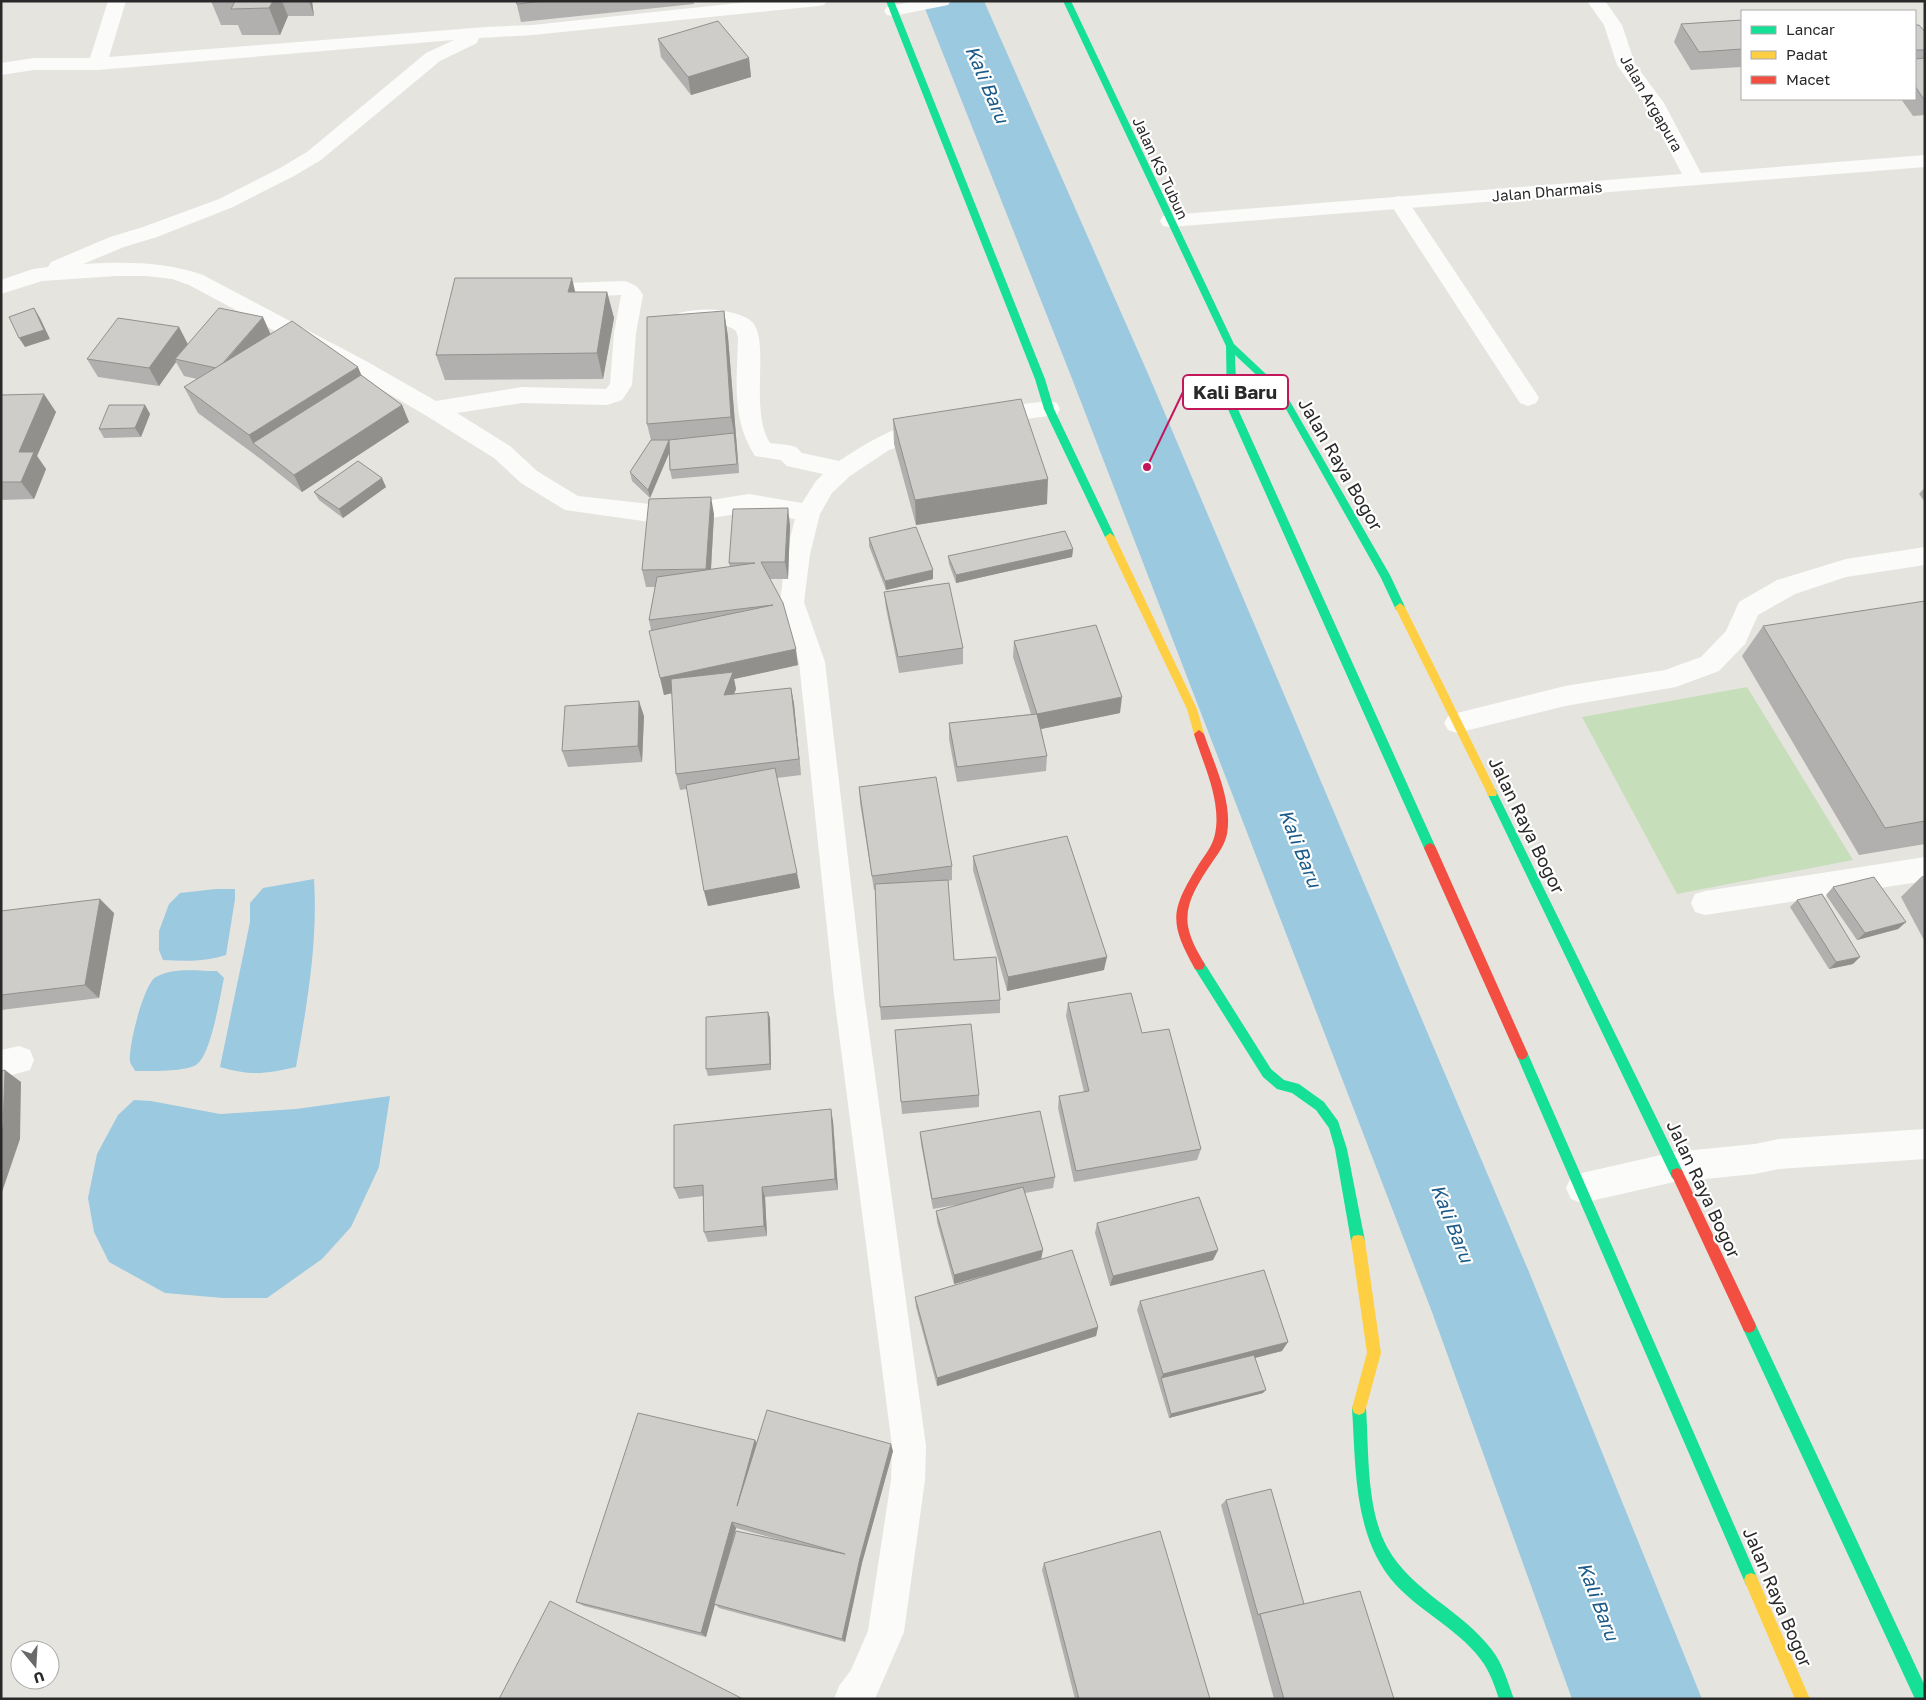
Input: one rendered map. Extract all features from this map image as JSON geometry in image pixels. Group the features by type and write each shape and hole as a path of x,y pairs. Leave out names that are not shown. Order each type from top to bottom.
{"main road":[{"name":"Jalan KS Tubun","path":"1066,1 1230,346"},
{"path":"892,6 1040,379 1049,409 1192,709 1222,810 1220,834 1210,857 1182,902 1179,921 1187,945 1267,1073 1281,1085 1295,1088 1320,1106 1334,1125 1341,1149 1360,1251 1374,1354 1359,1408 1367,1501 1376,1540 1391,1567 1417,1595 1470,1638 1487,1655 1506,1699"},
{"name":"Jalan Raya Bogor","path":"1230,346 1281,393 1386,578 1674,1167 1923,1699"},
{"name":"Jalan Raya Bogor","path":"1230,346 1232,407 1582,1188 1803,1699"}],"street":[{"path":"98,64 117,1"},
{"path":"1,69 34,64 98,64 486,32 533,30 688,13 724,6 818,1"},
{"path":"892,6 941,1"},
{"name":"Jalan Argapura","path":"1596,1 1613,25 1626,65 1654,103 1695,179"},
{"path":"1,287 40,274 117,242 150,232 226,202 287,172 314,156 433,57 486,32"},
{"name":"Jalan Dharmais","path":"1170,221 1925,161"},
{"path":"1399,202 1528,398"},
{"path":"40,274 146,269 175,273 196,280 358,366 433,410 502,452 529,477 573,504 650,513 679,514 749,502 808,513"},
{"path":"520,291 624,288 630,291 646,320"},
{"path":"646,320 711,317 734,321 745,327 749,338 749,407 757,444 763,450 788,453 795,460 842,470"},
{"path":"433,410 522,395 601,397 614,395 621,385 646,320"},
{"path":"852,1699 864,1683 886,1632 908,1480 909,1446 848,995 812,662 792,602 798,554 808,513 824,487 842,470 881,444 908,434 956,423 1049,409"},
{"path":"1457,724 1565,696 1667,680 1710,664 1736,637 1748,610 1786,587 1846,568 1925,556"},
{"path":"1705,904 1925,869"},
{"path":"1582,1188 1674,1167 1756,1159 1780,1154 1925,1144"}],"green space":[{"path":"1747,687 1853,860 1677,894 1582,717"}],"water":[{"path":"314,879 313,950 308,997 296,1067 249,1073 220,1067 250,922 250,903 263,888"},
{"path":"235,889 226,955 203,960 163,960 159,950 159,931 169,904 180,893"},
{"path":"186,970 217,971 224,978 214,1025 201,1059 196,1065 184,1069 135,1071 130,1061 130,1054 138,1016 151,982 156,977 170,972"},
{"path":"390,1096 379,1167 351,1227 322,1259 267,1298 223,1298 165,1293 109,1262 94,1232 88,1198 97,1154 118,1115 134,1100 151,1101 220,1114 296,1109"}],"building":[{"path":"235,1 273,1 269,8 231,9"},
{"path":"516,1 543,1 517,4"},
{"path":"1741,20 1741,49 1699,52 1681,24"},
{"path":"718,21 749,58 688,77 658,39"},
{"path":"1916,25 1919,25 1925,32 1925,50 1916,50"},
{"path":"1925,58 1925,98 1923,98 1916,88 1916,59"},
{"path":"455,278 572,278 568,292 607,292 597,353 436,355"},
{"path":"34,308 44,330 19,338 9,317"},
{"path":"219,308 263,317 223,363 216,368 175,359"},
{"path":"724,311 731,417 647,424 647,317"},
{"path":"118,318 179,327 149,368 87,359"},
{"path":"292,321 358,367 249,435 184,387"},
{"path":"361,375 402,405 294,475 253,443"},
{"path":"44,394 19,452 34,452 21,482 1,482 1,395"},
{"path":"1021,399 1048,479 915,500 893,419"},
{"path":"109,405 145,405 135,428 99,429"},
{"path":"734,433 737,464 670,470 669,440"},
{"path":"651,440 669,440 648,490 630,472"},
{"path":"358,461 382,478 339,509 314,492"},
{"path":"711,497 706,569 642,570 649,499"},
{"path":"788,508 785,562 761,562 783,603 796,649 660,678 649,631 773,605 649,620 657,577 755,563 729,563 733,509"},
{"path":"916,527 933,570 885,581 869,538"},
{"path":"1065,531 1073,549 956,575 948,556"},
{"path":"949,583 963,648 898,657 884,592"},
{"path":"1925,601 1925,821 1885,828 1763,626"},
{"path":"1096,625 1122,697 1037,714 1014,641"},
{"path":"733,672 724,695 791,688 799,759 676,774 671,679"},
{"path":"639,701 638,746 562,751 565,706"},
{"path":"1037,714 1047,756 957,767 949,723"},
{"path":"775,768 797,873 704,891 686,785"},
{"path":"936,777 952,866 872,876 859,787"},
{"path":"1067,836 1107,957 1008,977 973,856"},
{"path":"1874,877 1906,922 1865,933 1833,887"},
{"path":"948,880 954,960 996,957 1000,1000 880,1007 875,884"},
{"path":"1822,894 1860,957 1836,962 1797,900"},
{"path":"100,899 85,985 1,995 1,911"},
{"path":"1131,993 1142,1033 1169,1029 1201,1149 1076,1171 1059,1096 1089,1091 1068,1003"},
{"path":"768,1012 770,1064 706,1069 706,1017"},
{"path":"971,1024 979,1095 901,1102 895,1030"},
{"path":"5,1070 3,1127 1,1133 1,1071"},
{"path":"831,1109 835,1179 762,1187 764,1226 704,1232 703,1185 674,1188 674,1125"},
{"path":"1040,1111 1055,1177 932,1199 920,1132"},
{"path":"1023,1187 1043,1250 954,1275 936,1211"},
{"path":"1199,1197 1218,1250 1113,1276 1097,1223"},
{"path":"1072,1250 1098,1327 937,1378 915,1297"},
{"path":"1264,1270 1288,1342 1163,1374 1140,1301"},
{"path":"1254,1355 1266,1390 1171,1414 1161,1378"},
{"path":"767,1410 891,1444 860,1558 842,1639 714,1604 736,1531 845,1554 732,1522 701,1633 576,1602 638,1413 755,1440 737,1506"},
{"path":"1271,1489 1304,1604 1258,1615 1226,1500"},
{"path":"1160,1531 1210,1699 1079,1699 1044,1563"},
{"path":"1360,1591 1394,1699 1284,1699 1260,1614"},
{"path":"550,1601 743,1699 499,1699"}],"waterway":[{"name":"Kali Baru","path":"953,1 1110,376 1489,1312 1637,1699"}],"traffic: fast":[{"path":"890,1 1040,379 1049,409 1110,537"},
{"path":"1067,1 1230,346 1281,393 1386,578 1400,607"},
{"path":"1230,346 1232,407 1430,848"},
{"path":"1492,793 1677,1174"},
{"path":"1199,965 1267,1073 1281,1085 1295,1088 1320,1106 1334,1125 1341,1149 1358,1241"},
{"path":"1522,1054 1751,1580"},
{"path":"1749,1326 1923,1699"},
{"path":"1359,1408 1368,1511 1373,1531 1381,1550 1401,1580 1464,1631 1486,1654 1490,1659 1507,1699"}],"traffic: slow":[{"path":"1110,537 1192,709 1199,734"},
{"path":"1400,607 1492,793"},
{"path":"1358,1241 1374,1353 1359,1408"},
{"path":"1751,1580 1803,1699"}],"traffic: jam":[{"path":"1199,734 1219,798 1222,823 1217,845 1184,901 1181,912 1184,934 1199,965"},
{"path":"1430,848 1522,1054"},
{"path":"1677,1174 1749,1326"}],"place":[{"name":"Kali Baru","path":"1147,467"}]}
